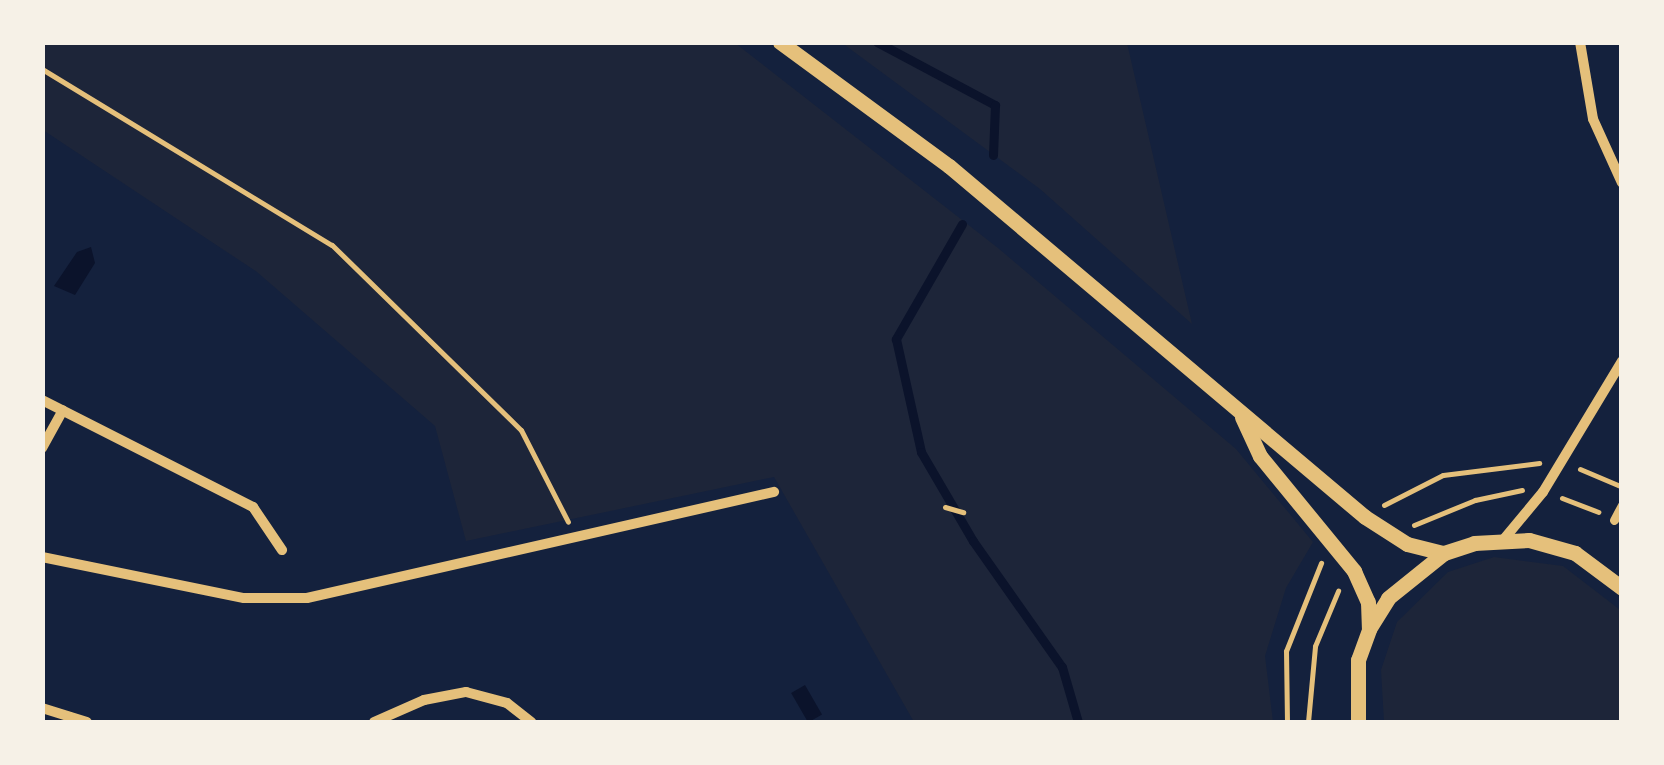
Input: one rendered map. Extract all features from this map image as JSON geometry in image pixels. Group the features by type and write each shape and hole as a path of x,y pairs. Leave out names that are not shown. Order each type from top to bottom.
{"main road":[{"path":"780,42 949,166 1242,417 1396,538 1444,553"},
{"path":"1242,417 1260,456 1354,572 1368,602 1369,629"},
{"path":"1358,722 1356,676 1369,629 1388,598 1444,553 1504,539 1575,553 1622,588"}],"street":[{"path":"1580,42 1593,119 1622,183"},
{"path":"1504,539 1542,492 1622,361"},
{"path":"42,400 253,507 282,550"},
{"path":"42,448 63,410"},
{"path":"42,556 244,598 306,598 774,492"},
{"path":"1614,520 1622,506"},
{"path":"374,722 424,700 466,692 507,703 531,722"},
{"path":"42,708 87,722"}],"path":[{"path":"42,69 332,245 522,430 559,493 572,536"},
{"path":"945,507 964,512"}],"shaded area":[{"path":"42,43 735,43 998,248 1236,449 1313,542 1286,588 1265,656 1273,722 914,722 774,477 466,541 435,426 257,272 43,130"},
{"path":"842,43 1127,43 1192,324 1040,189"},
{"path":"91,247 95,263 75,295 54,286 77,252"},
{"path":"1494,557 1563,566 1619,609 1621,722 1384,722 1381,670 1397,622 1448,572"},
{"path":"805,685 822,714 808,722 791,693"}],"waterway":[{"path":"877,42 995,105 993,155"},
{"path":"962,224 896,339 921,452 973,541 1062,667 1078,722"}]}
